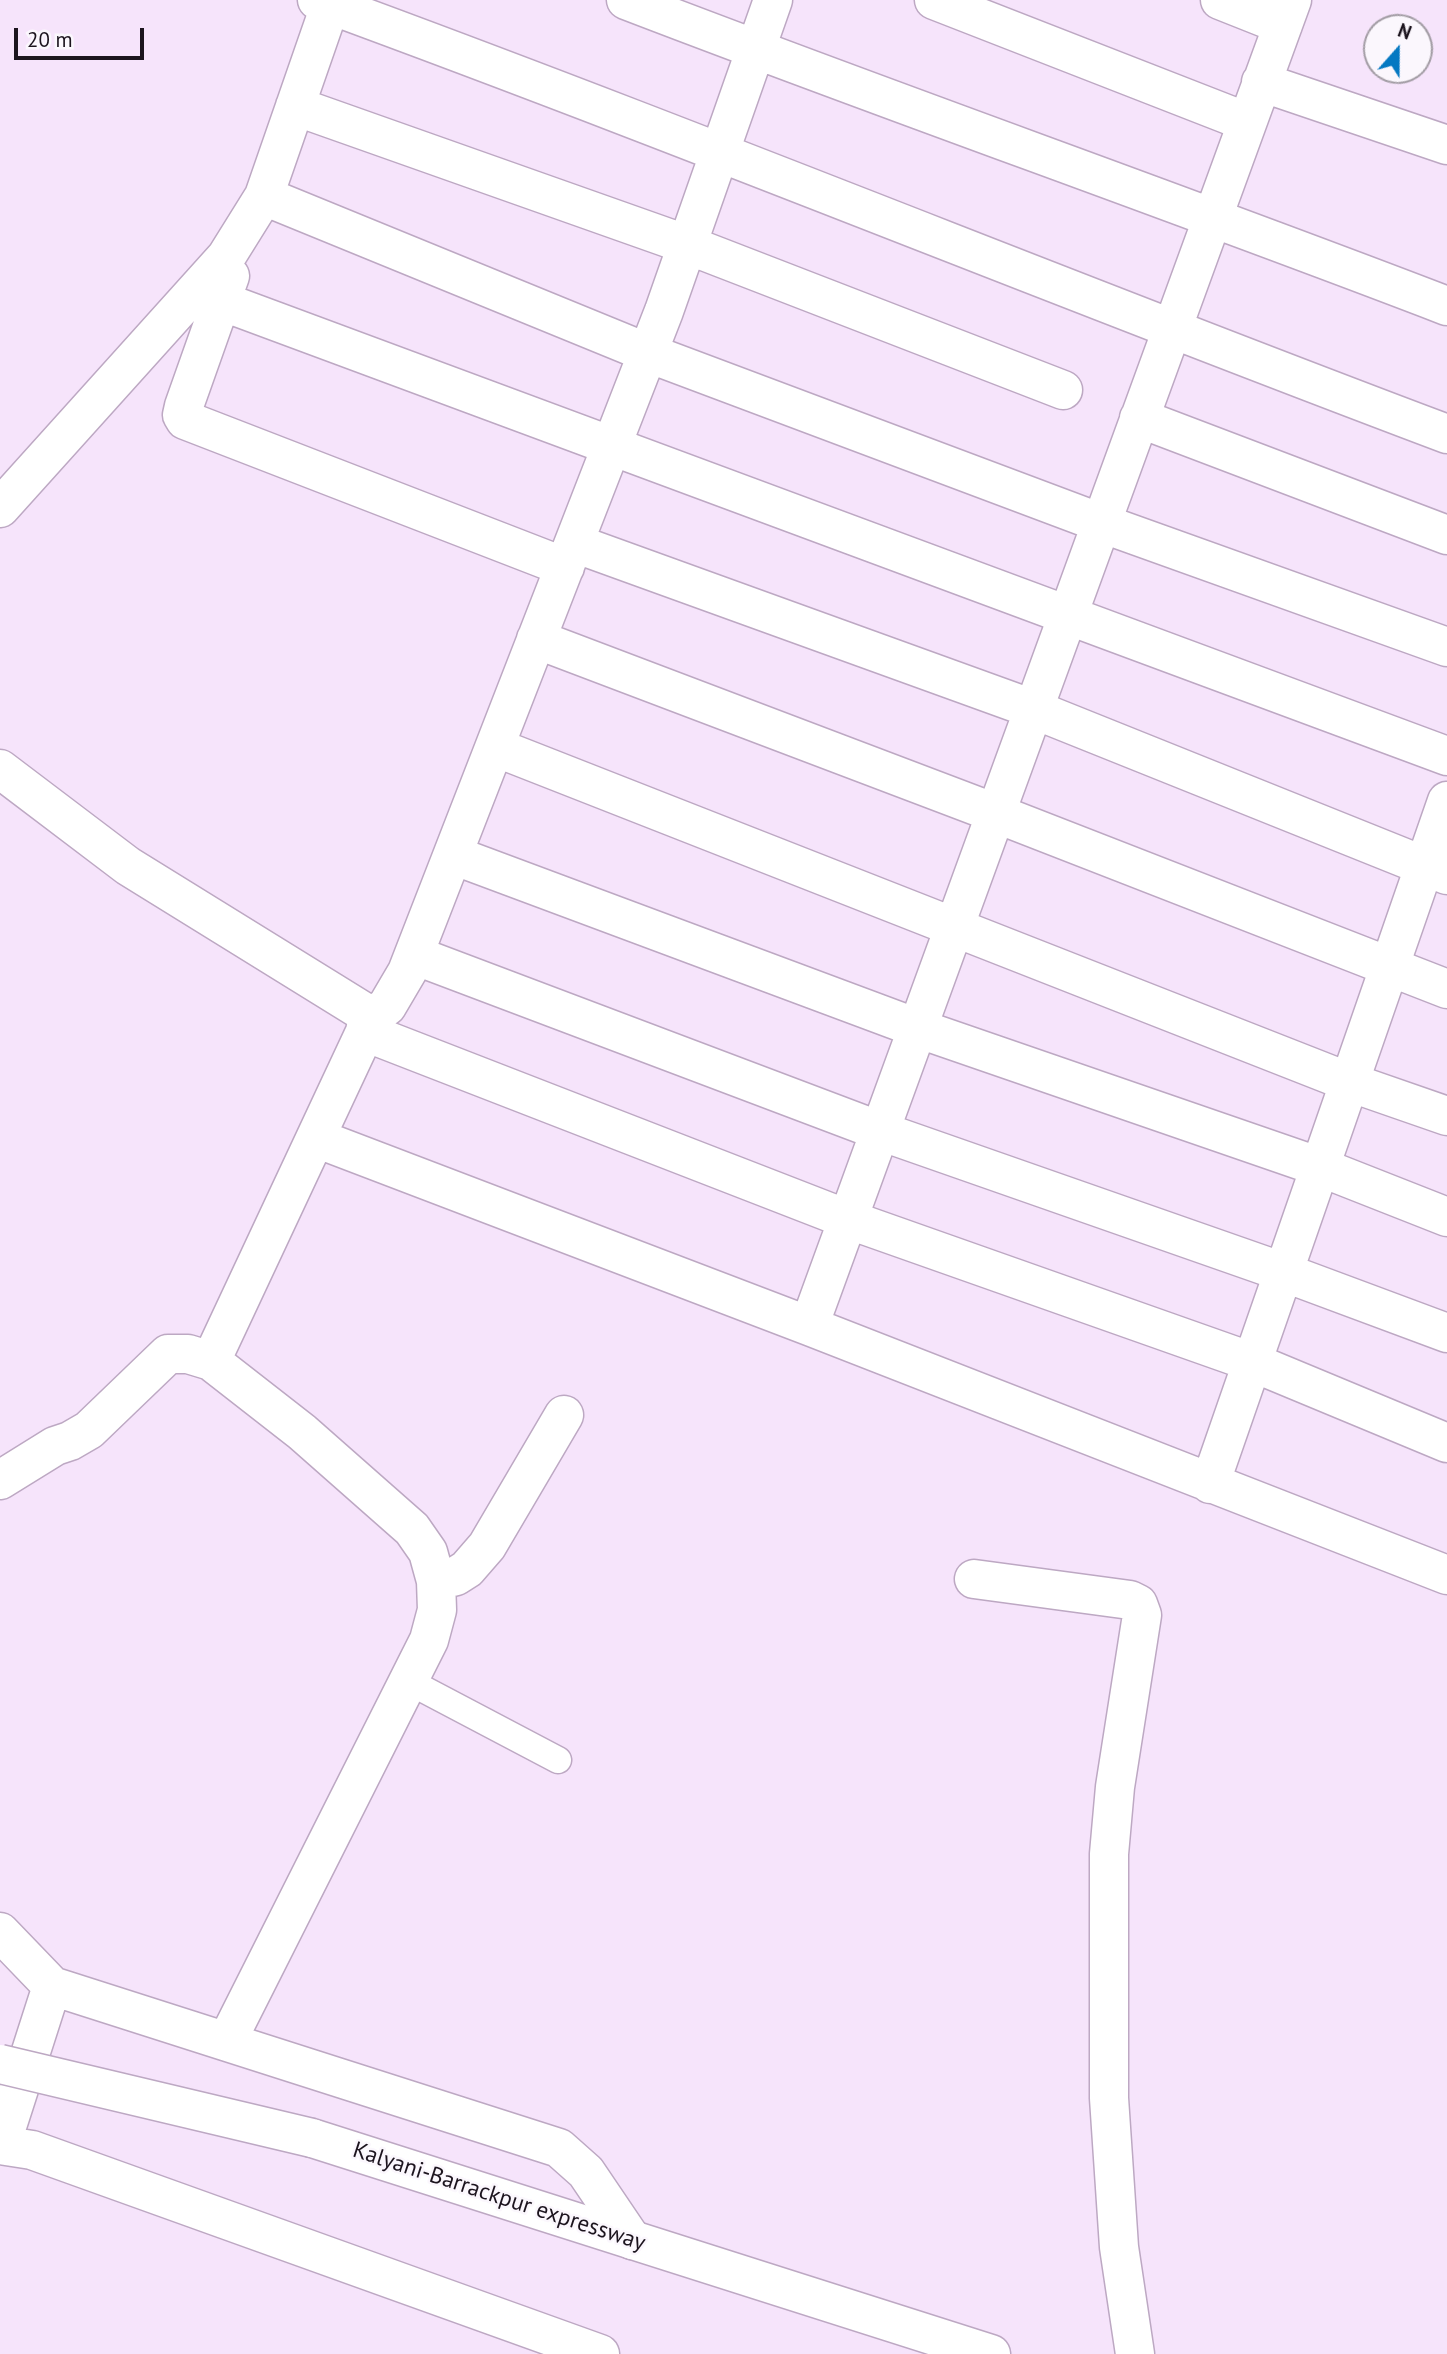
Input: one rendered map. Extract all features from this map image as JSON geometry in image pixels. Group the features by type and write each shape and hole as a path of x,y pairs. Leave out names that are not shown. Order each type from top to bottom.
{"main road":[{"path":"626,0 755,50 1212,216 1447,306"},
{"path":"211,1361 366,1027 396,994 414,955 648,353 773,0"},
{"path":"934,0 1247,122"},
{"path":"808,1325 1287,13 1220,0"},
{"path":"1436,870 1033,709 569,555 185,420 182,415 240,247 295,106 326,2 720,151 1171,330 1447,434"},
{"path":"1261,82 1447,145"},
{"path":"295,106 688,245 1063,390"},
{"path":"255,210 648,353 1101,523 1447,647"},
{"path":"0,508 226,257 255,210"},
{"path":"221,301 1447,756"},
{"path":"1139,418 1447,535"},
{"path":"536,639 995,813 1447,989"},
{"path":"495,747 1349,1082 1447,1116"},
{"path":"0,769 128,866 364,1012 366,1027"},
{"path":"1210,1483 1389,967 1436,870 1447,801"},
{"path":"453,855 917,1028 1320,1167 1447,1217"},
{"path":"414,955 880,1131 1283,1272 1447,1333"},
{"path":"366,1027 847,1219 1252,1362 1447,1443"},
{"path":"316,1138 808,1325 1447,1575"},
{"path":"0,1480 55,1446 89,1430 168,1354 188,1354 211,1361 302,1432 412,1529 428,1552 436,1581 437,1610 429,1640 227,2041"},
{"path":"436,1581 456,1576 467,1569 487,1546 564,1415"},
{"path":"974,1579 1130,1600 1138,1604 1142,1615 1115,1787 1109,1854 1109,2098 1119,2247 1135,2354"},
{"path":"0,1932 52,1986 559,2148 586,2172 632,2240"},
{"path":"52,1986 0,2145 32,2150 600,2354"},
{"name":"Kalyani-Barrackpur expressway","path":"0,2064 312,2138 991,2354"}],"lane":[{"path":"408,1681 558,1760"}]}
